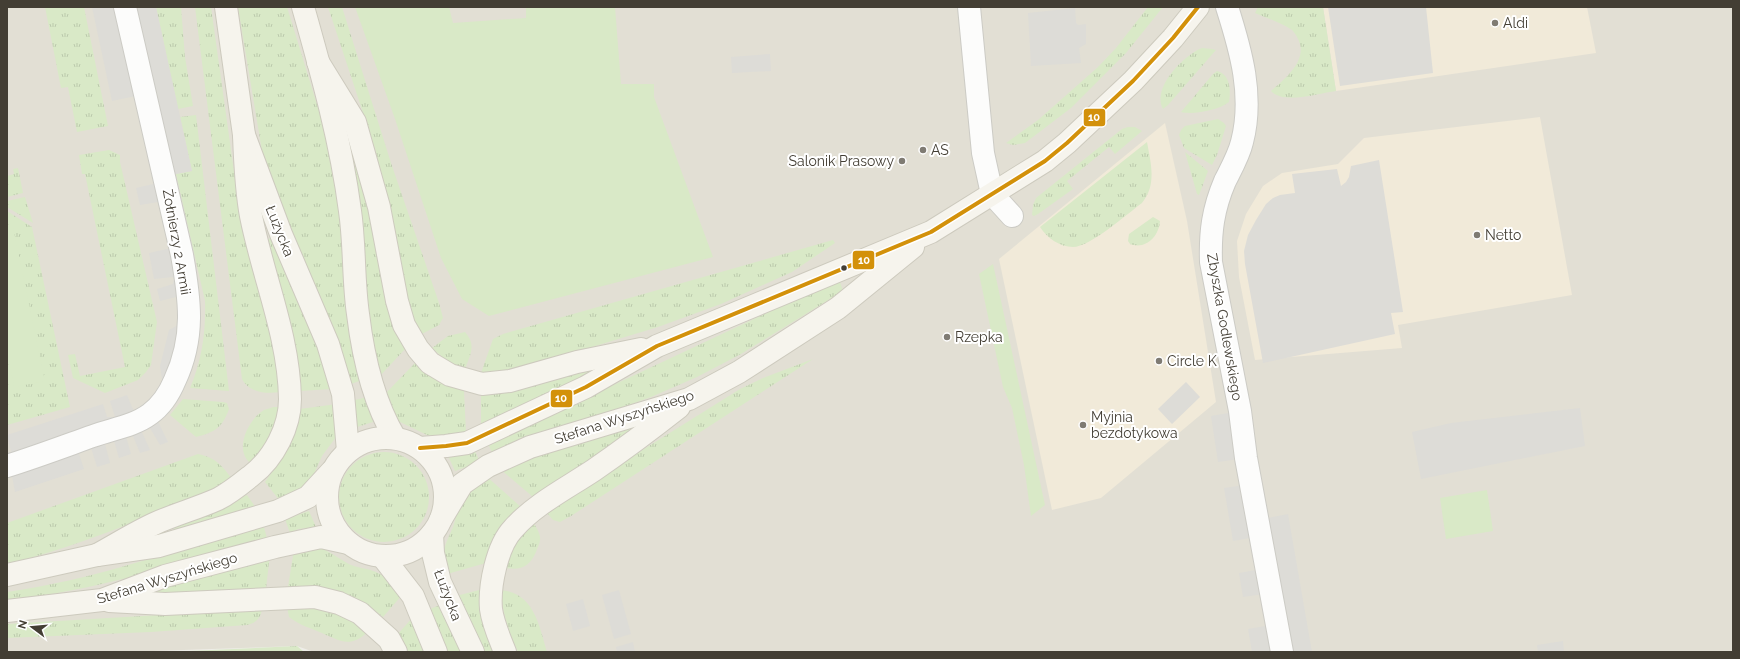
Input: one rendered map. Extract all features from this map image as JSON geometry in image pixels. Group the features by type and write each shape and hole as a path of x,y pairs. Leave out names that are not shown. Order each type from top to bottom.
{"main road":[{"name":"Łużycka","path":"226,7 244,135 281,234 328,344 343,394 348,451"},
{"path":"303,7 318,62 342,168 350,212 357,313 363,349 384,419 395,438"},
{"name":"Stefana Wyszyńskiego","path":"436,527 462,484 488,466 530,447 689,399 739,372 838,308 931,232 1045,161 1090,122 1133,81 1173,38 1198,7"},
{"path":"318,62 355,122 379,207 397,301 404,325 418,349 430,363 450,375 482,384 510,380 577,362 658,346"},
{"path":"97,554 156,523 219,498 237,486 265,464 278,444 287,423 290,400 286,365 280,330 251,216 245,176 244,135"},
{"name":"Stefana Wyszyńskiego","path":"420,448 446,446 467,442 586,387 658,346 931,232"},
{"path":"506,652 498,636 491,609 492,586 498,553 512,529 533,510 630,446 689,399"},
{"path":"7,575 97,554 159,546 278,511 308,497 348,451 358,444 370,439 383,437 395,438 408,442 420,448 432,459 440,473 444,488 445,504 436,527 418,547 400,554 382,556 364,553 348,543 335,528 328,510 326,490 332,471"},
{"name":"Łużycka","path":"436,527 433,553 440,582 473,652"},
{"name":"Stefana Wyszyńskiego","path":"7,611 102,600 165,576 287,544 321,537 348,543"},
{"path":"382,556 413,596 436,652"},
{"path":"102,600 165,604 315,598 339,603 360,613 389,639 396,652"}],"street":[{"name":"Żołnierzy 2 Armii","path":"7,466 128,424 151,413 170,391 182,365 188,345 188,285 125,7"},
{"path":"969,7 982,147 992,194 1012,216"},
{"name":"Zbyszka Godlewskiego","path":"1227,7 1246,82 1247,113 1242,143 1224,184 1213,215 1210,240 1211,262 1240,411 1246,458 1282,652"}],"shaded area":[{"path":"7,7 1733,7 1733,652 458,652 451,636 421,652 314,652 297,646 124,652 7,652"},
{"path":"92,7 156,7 192,171 165,176 145,94 112,101"},
{"path":"1323,7 1587,7 1596,53 1336,91"},
{"path":"1328,7 1426,7 1433,73 1340,86"},
{"path":"1075,8 1076,23 1078,25 1086,24 1086,44 1079,48 1081,63 1031,66 1028,13"},
{"path":"770,54 771,71 732,73 731,57"},
{"path":"1540,117 1572,295 1398,325 1402,348 1255,360 1239,277 1237,241 1246,214 1263,186 1282,173 1338,164 1364,138"},
{"path":"1165,123 1187,221 1216,402 1101,498 1052,510 999,259"},
{"path":"1379,160 1403,312 1391,313 1395,334 1263,363 1244,251 1248,235 1256,220 1266,204 1273,198 1280,195 1295,193 1292,174 1337,169 1341,186 1349,177 1351,166"},
{"path":"166,181 170,200 140,205 136,188"},
{"path":"180,246 188,294 160,301 157,289 173,284 174,278 154,279 149,253"},
{"path":"180,324 170,391 162,379 160,366 169,330"},
{"path":"1186,382 1200,397 1172,424 1158,409"},
{"path":"127,395 140,420 137,421 150,450 140,453 128,424 123,426 131,454 119,458 111,430 102,433 110,463 97,467 88,438 75,442 84,469 15,492 10,465 7,465 7,453 11,452 7,435 103,404 107,417 115,417 110,401"},
{"path":"1580,408 1585,446 1421,479 1412,432 1451,423"},
{"path":"153,411 168,442 160,445 144,418"},
{"path":"1240,411 1246,458 1218,462 1211,416"},
{"path":"1252,484 1258,520 1288,514 1312,652 1252,652 1248,629 1277,624 1271,593 1243,597 1239,573 1267,568 1261,536 1233,541 1224,488"},
{"path":"619,590 631,634 614,639 602,595"},
{"path":"583,599 590,626 573,631 566,604"},
{"path":"1563,641 1564,652 1538,652 1537,645"},
{"path":"633,642 635,652 617,652 616,647"}],"green space":[{"path":"45,7 84,7 108,126 77,132 68,87 61,88"},
{"path":"156,7 181,7 185,57 193,106 178,109"},
{"path":"195,7 211,7 237,193 274,351 280,392 259,392 245,384 242,379"},
{"path":"238,7 287,7 334,160 362,380 351,384 275,198 262,151"},
{"path":"328,7 342,7 391,163 439,303 443,318 439,325 420,335 415,327 410,310 376,152"},
{"path":"355,7 449,7 453,23 526,18 526,7 615,7 621,84 654,84 654,97 713,257 489,316 462,299 441,258 395,119"},
{"path":"1148,7 1163,7 1126,53 1071,108 1025,143 1013,145 1006,143 1038,120 1098,67 1116,48"},
{"path":"1258,7 1323,7 1336,91 1293,98 1277,95 1271,91 1289,74 1294,67 1301,53 1300,45 1297,36 1292,30 1255,13"},
{"path":"1202,48 1216,50 1163,109 1160,101 1165,82 1179,65"},
{"path":"1217,71 1225,75 1229,83 1229,102 1225,105 1206,111 1193,113 1181,112 1213,74"},
{"path":"196,115 229,391 190,388 198,367 202,345 205,323 205,301 176,174 192,171 180,117"},
{"path":"1218,119 1226,126 1217,155 1212,165 1184,148 1179,135 1185,126"},
{"path":"1135,127 1142,131 1115,154 1109,147 1067,181 1073,189 1038,214 1034,216 1032,215 1033,205 1036,198 1122,129"},
{"path":"347,134 351,137 406,348 379,377 373,355"},
{"path":"1147,142 1152,174 1150,189 1142,203 1098,236 1080,246 1068,247 1059,244 1043,231 1040,227"},
{"path":"109,150 120,155 120,162 157,322 151,365 146,372 138,380 105,393 73,378 68,355 75,354 80,376 125,367 85,174 82,174 79,155"},
{"path":"1185,152 1208,171 1199,195 1197,194"},
{"path":"18,168 23,193 7,197 7,176 14,174 13,169"},
{"path":"25,197 33,223 7,207 7,201"},
{"path":"7,211 32,227 70,407 7,425"},
{"path":"1153,217 1160,221 1157,232 1151,240 1141,245 1130,244 1128,241 1129,234"},
{"path":"13,227 45,381 14,387 7,350 7,228"},
{"path":"271,238 317,333 332,389 300,391 266,240"},
{"path":"833,240 835,243 792,272 721,304 658,327 526,367 498,373 481,373 493,339 503,334"},
{"path":"993,264 1045,505 1031,516 1024,465 1012,408 1003,387 979,274"},
{"path":"839,279 843,291 741,354 697,377 651,397 493,454 488,444"},
{"path":"465,332 469,337 472,346 465,370 448,362 432,348 448,336"},
{"path":"813,359 571,516 560,522 553,520 545,511 740,389 763,378"},
{"path":"416,362 439,380 464,391 466,432 438,438 427,435 400,422 391,410 384,395"},
{"path":"594,367 597,371 481,426 481,394"},
{"path":"367,397 373,422 357,427 355,400"},
{"path":"183,399 223,402 227,403 229,409 224,421 217,428 196,437 170,415"},
{"path":"337,404 336,437 322,456 313,476 306,485 292,496 280,501 265,482 285,453 300,409"},
{"path":"273,407 281,407 274,435 251,464 244,454 243,448 243,442 247,429 259,413"},
{"path":"636,423 639,429 533,497 500,469 522,460"},
{"path":"473,447 480,462 455,471 449,458"},
{"path":"384,452 401,456 416,465 425,480 429,497 425,514 416,529 401,538 384,542 367,538 352,529 343,514 339,497 343,480 352,465 367,456"},
{"path":"198,454 215,460 233,480 150,516 93,538 7,564 7,523"},
{"path":"485,475 521,507 514,513 504,526 486,563 447,574 444,549 454,524 460,503 468,492"},
{"path":"1487,490 1493,531 1446,539 1440,498"},
{"path":"247,495 256,508 175,531 173,526"},
{"path":"309,511 316,527 298,529 290,533 285,519"},
{"path":"533,522 540,535 540,543 534,557 528,564 521,568 506,568 512,549"},
{"path":"263,524 267,538 106,583 40,596 7,600 7,592 40,587 104,572"},
{"path":"320,547 350,565 380,574 403,594 383,617 354,597 336,591 307,587 288,587 294,549"},
{"path":"270,555 266,588 151,595 149,591"},
{"path":"483,589 496,652 485,652 456,596"},
{"path":"501,590 512,592 521,597 528,604 538,621 547,652 518,652 506,622"},
{"path":"440,605 464,652 447,652 430,609"},
{"path":"308,606 325,609 340,614 369,631 362,637 349,642 344,642 296,622 289,617 287,607"},
{"path":"262,609 258,620 247,625 151,632 7,638 7,624"},
{"path":"413,617 428,652 408,652 397,635"},
{"path":"297,646 304,652 167,652"}],"transit line":[{"name":"10","path":"420,448 467,443 586,387 657,346 931,232 1045,161 1067,143 1133,81 1173,38 1198,7"}],"place":[{"name":"Aldi","path":"1495,23"},
{"name":"AS","path":"923,150"},
{"name":"Salonik Prasowy","path":"902,161"},
{"name":"Netto","path":"1477,235"},
{"name":"Rzepka","path":"947,337"},
{"name":"Circle K","path":"1159,361"},
{"name":"Myjnia bezdotykowa","path":"1083,425"}]}
